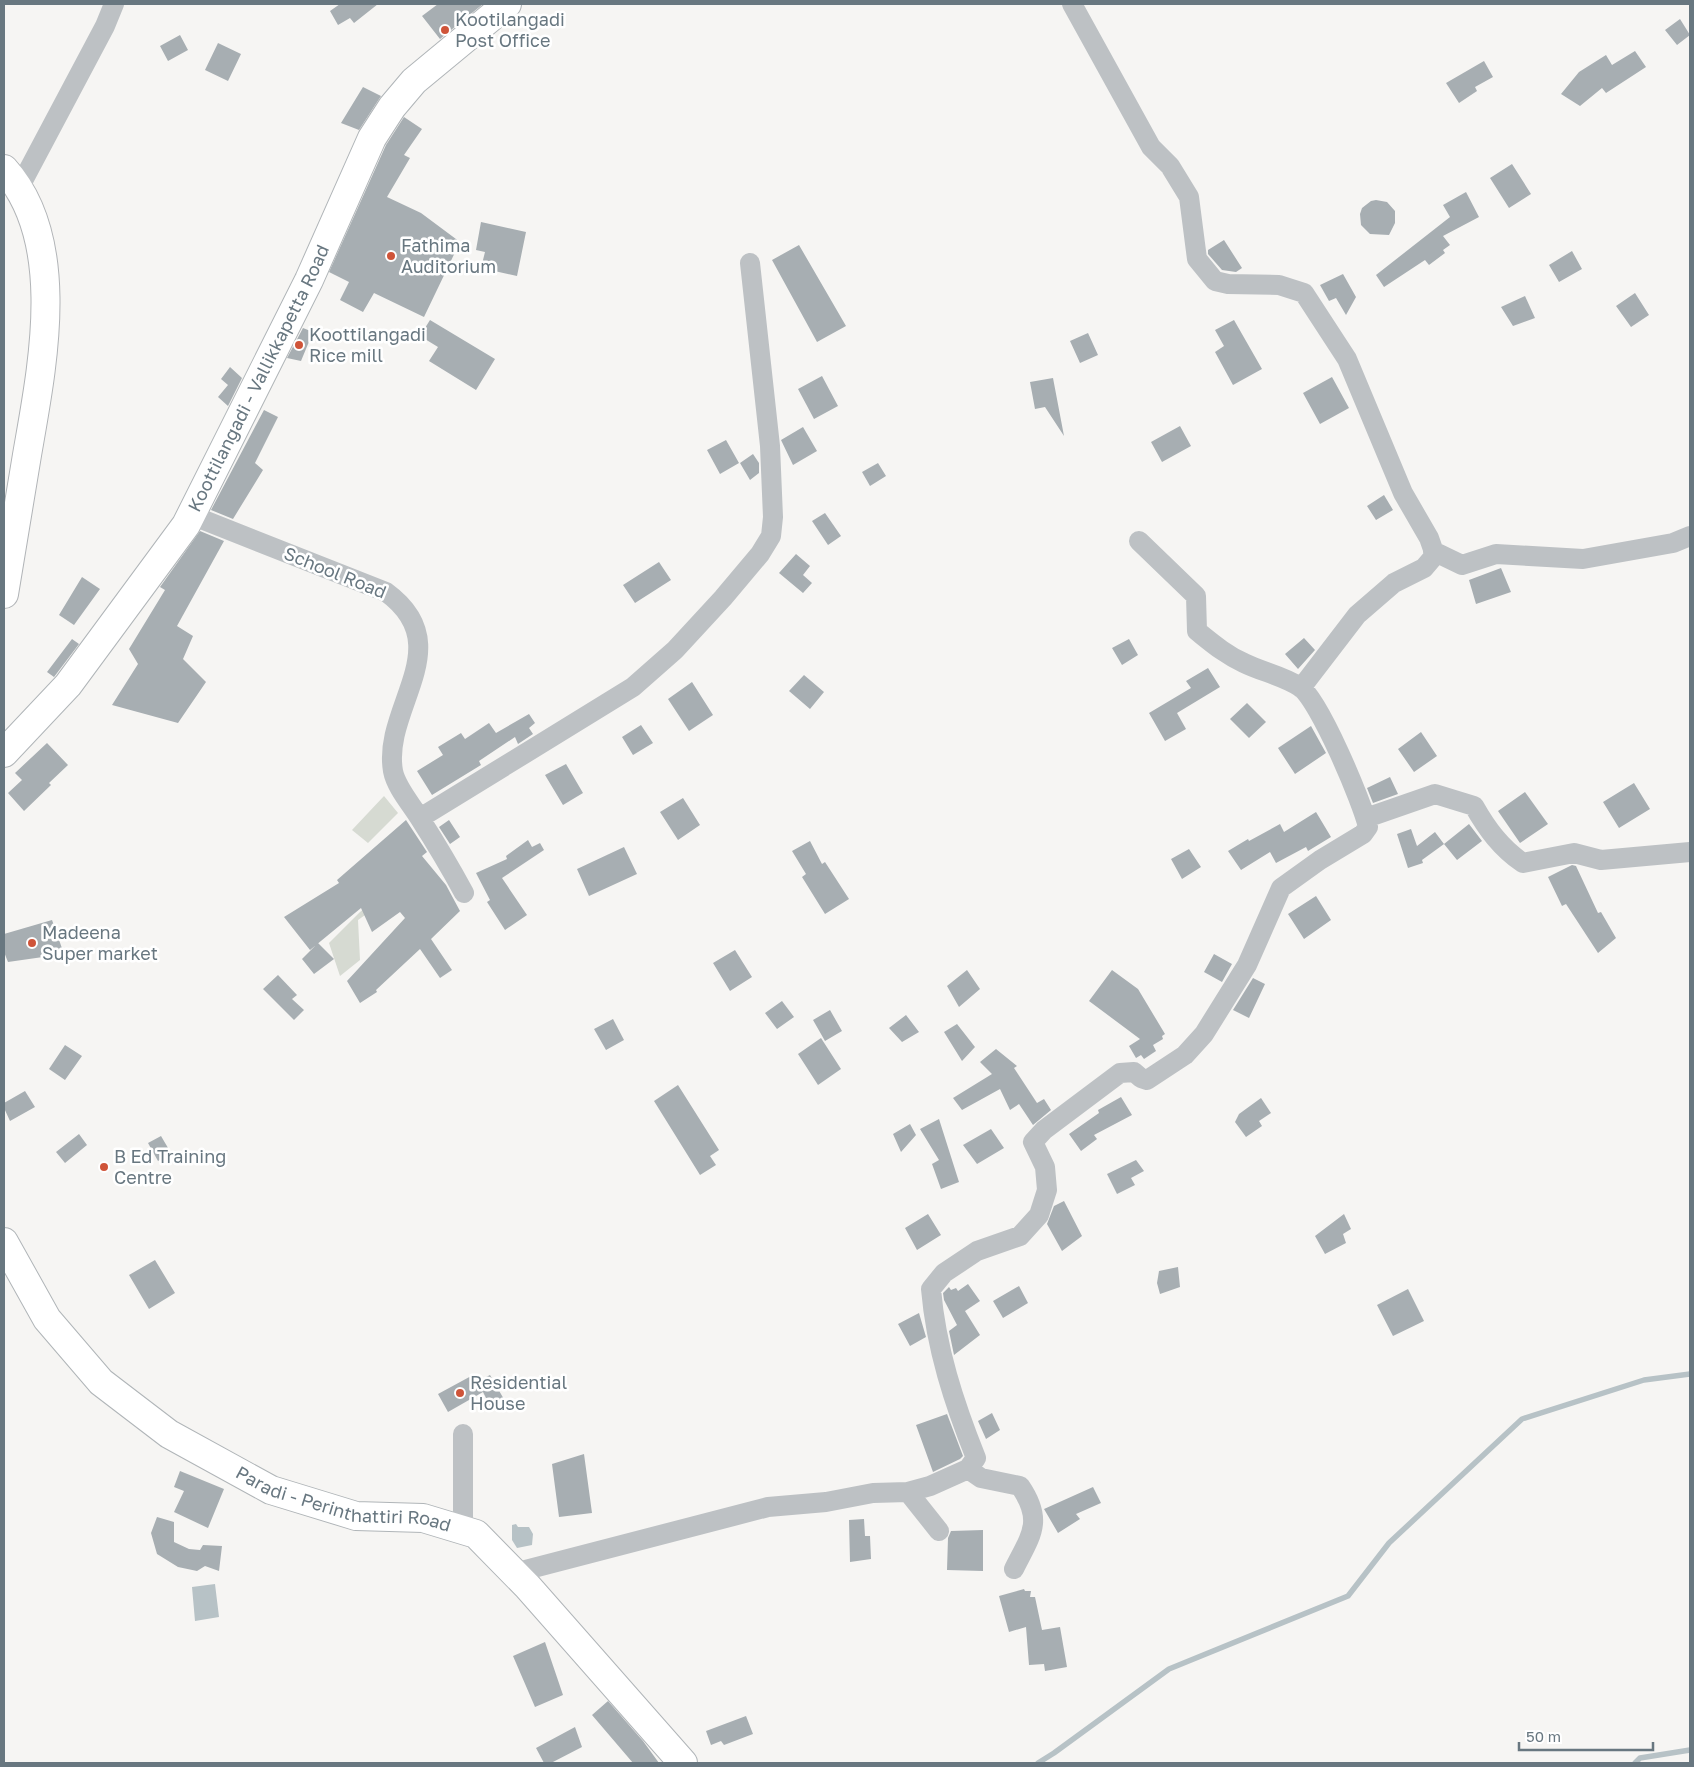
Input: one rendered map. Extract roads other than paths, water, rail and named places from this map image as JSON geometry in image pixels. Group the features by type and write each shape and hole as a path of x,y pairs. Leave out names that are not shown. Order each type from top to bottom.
{"main road":[{"name":"Koottilangadi - Vallikkapetta Road","path":"4,753 68,685 191,515 309,280 372,138 392,107 414,81 507,4"},
{"path":"4,594 41,374 46,304 41,254 30,208 11,179"},
{"name":"Paradi - Perinthattiri Road","path":"4,1242 47,1319 101,1382 169,1434 271,1490 356,1516 423,1518 476,1534 514,1573 683,1763"}],"street":[{"path":"11,179 105,26 114,4"},
{"path":"1072,4 1151,147 1170,166 1189,197 1197,259 1215,281 1228,284 1279,285 1304,293 1347,359 1403,493 1428,538 1433,551 1434,555 1424,568 1394,583 1357,615 1301,688"},
{"path":"420,818 633,687 675,650 723,598 760,554 771,536 773,517 770,446 750,263"},
{"name":"School Road","path":"191,515 386,592 403,604 412,618 418,637 415,677 395,730 393,772 464,892"},
{"path":"1433,551 1462,565 1496,554 1583,559 1673,543 1690,536"},
{"path":"514,1573 579,1554 611,1548 768,1507 826,1502 873,1493 908,1492 930,1486 968,1469 976,1458 956,1407 943,1361 933,1311 931,1289 944,1273 977,1251 1020,1236 1039,1214 1047,1190 1045,1167 1033,1142 1044,1130 1120,1073 1134,1072 1147,1080 1185,1055 1204,1034 1247,965 1281,888 1320,860 1364,834 1368,827 1366,818 1338,750 1312,702 1301,688 1243,663 1220,650 1197,631 1196,596 1139,540"},
{"path":"1366,818 1435,794 1474,806 1487,828 1507,852 1523,863 1574,853 1601,860 1690,852"},
{"path":"463,1434 463,1530"},
{"path":"968,1469 981,1478 1020,1486 1030,1501 1034,1528 1014,1569"},
{"path":"908,1492 939,1531"}],"waterway":[{"path":"1038,1763 1169,1669 1348,1596 1389,1543 1522,1419 1644,1380 1690,1374"},
{"path":"1635,1763 1640,1758 1690,1750"}],"place":[{"name":"Kootilangadi Post Office","path":"445,30"},
{"name":"Fathima Auditorium","path":"391,256"},
{"name":"Koottilangadi Rice mill","path":"299,345"},
{"name":"Madeena Super market","path":"32,943"},
{"name":"B Ed Training Centre","path":"104,1167"},
{"name":"Residential House","path":"460,1393"}]}
